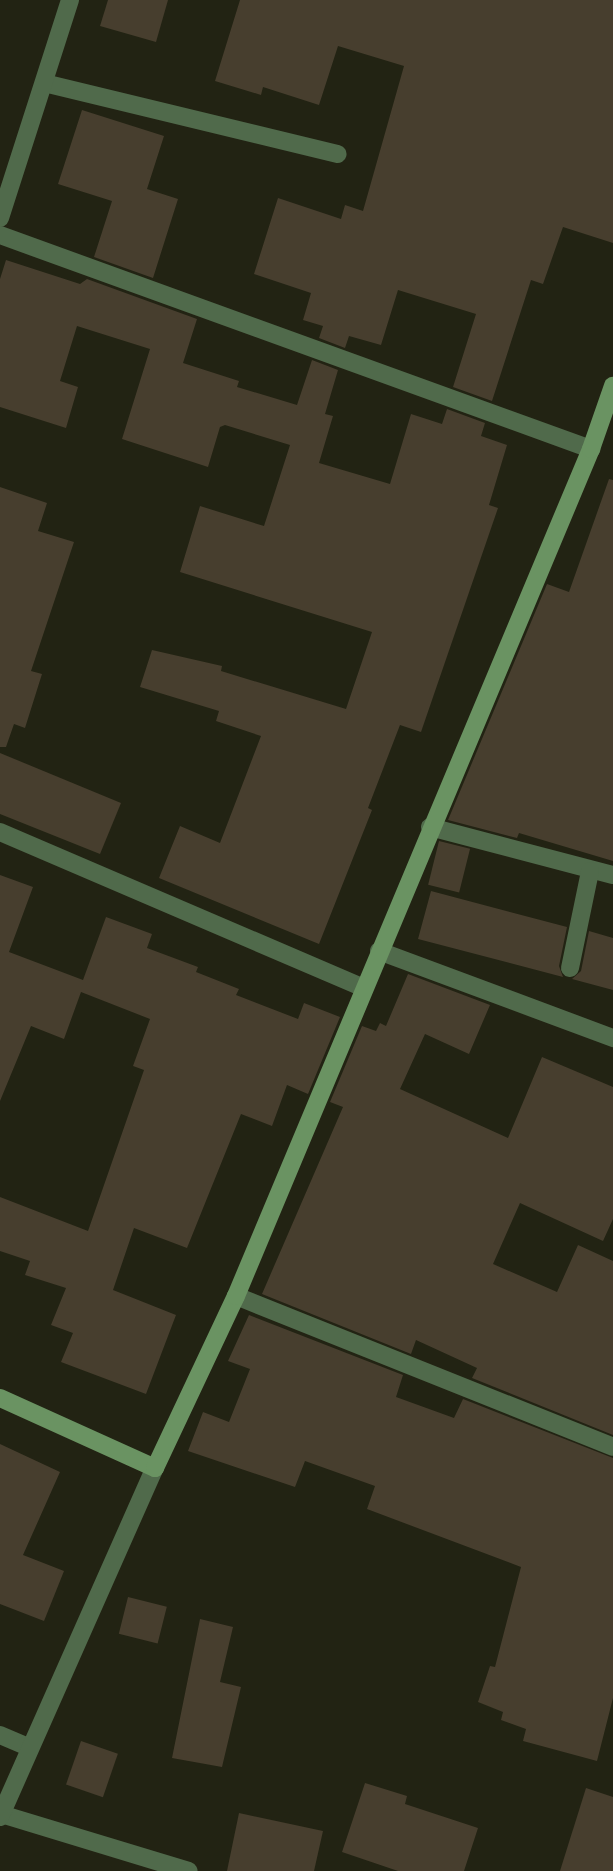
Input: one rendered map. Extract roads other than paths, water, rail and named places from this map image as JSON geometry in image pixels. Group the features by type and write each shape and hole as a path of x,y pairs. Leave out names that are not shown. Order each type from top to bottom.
{"main road":[{"path":"0,1398 155,1468 236,1296 430,827 591,449 613,386"}],"street":[{"path":"0,218 70,0"},
{"path":"44,83 338,154"},
{"path":"0,235 591,449"},
{"path":"430,827 613,875"},
{"path":"0,832 364,988"},
{"path":"570,968 590,871"},
{"path":"380,951 613,1038"},
{"path":"236,1296 613,1447"},
{"path":"155,1468 28,1747 1,1815 189,1871"},
{"path":"0,1735 28,1747"}]}
